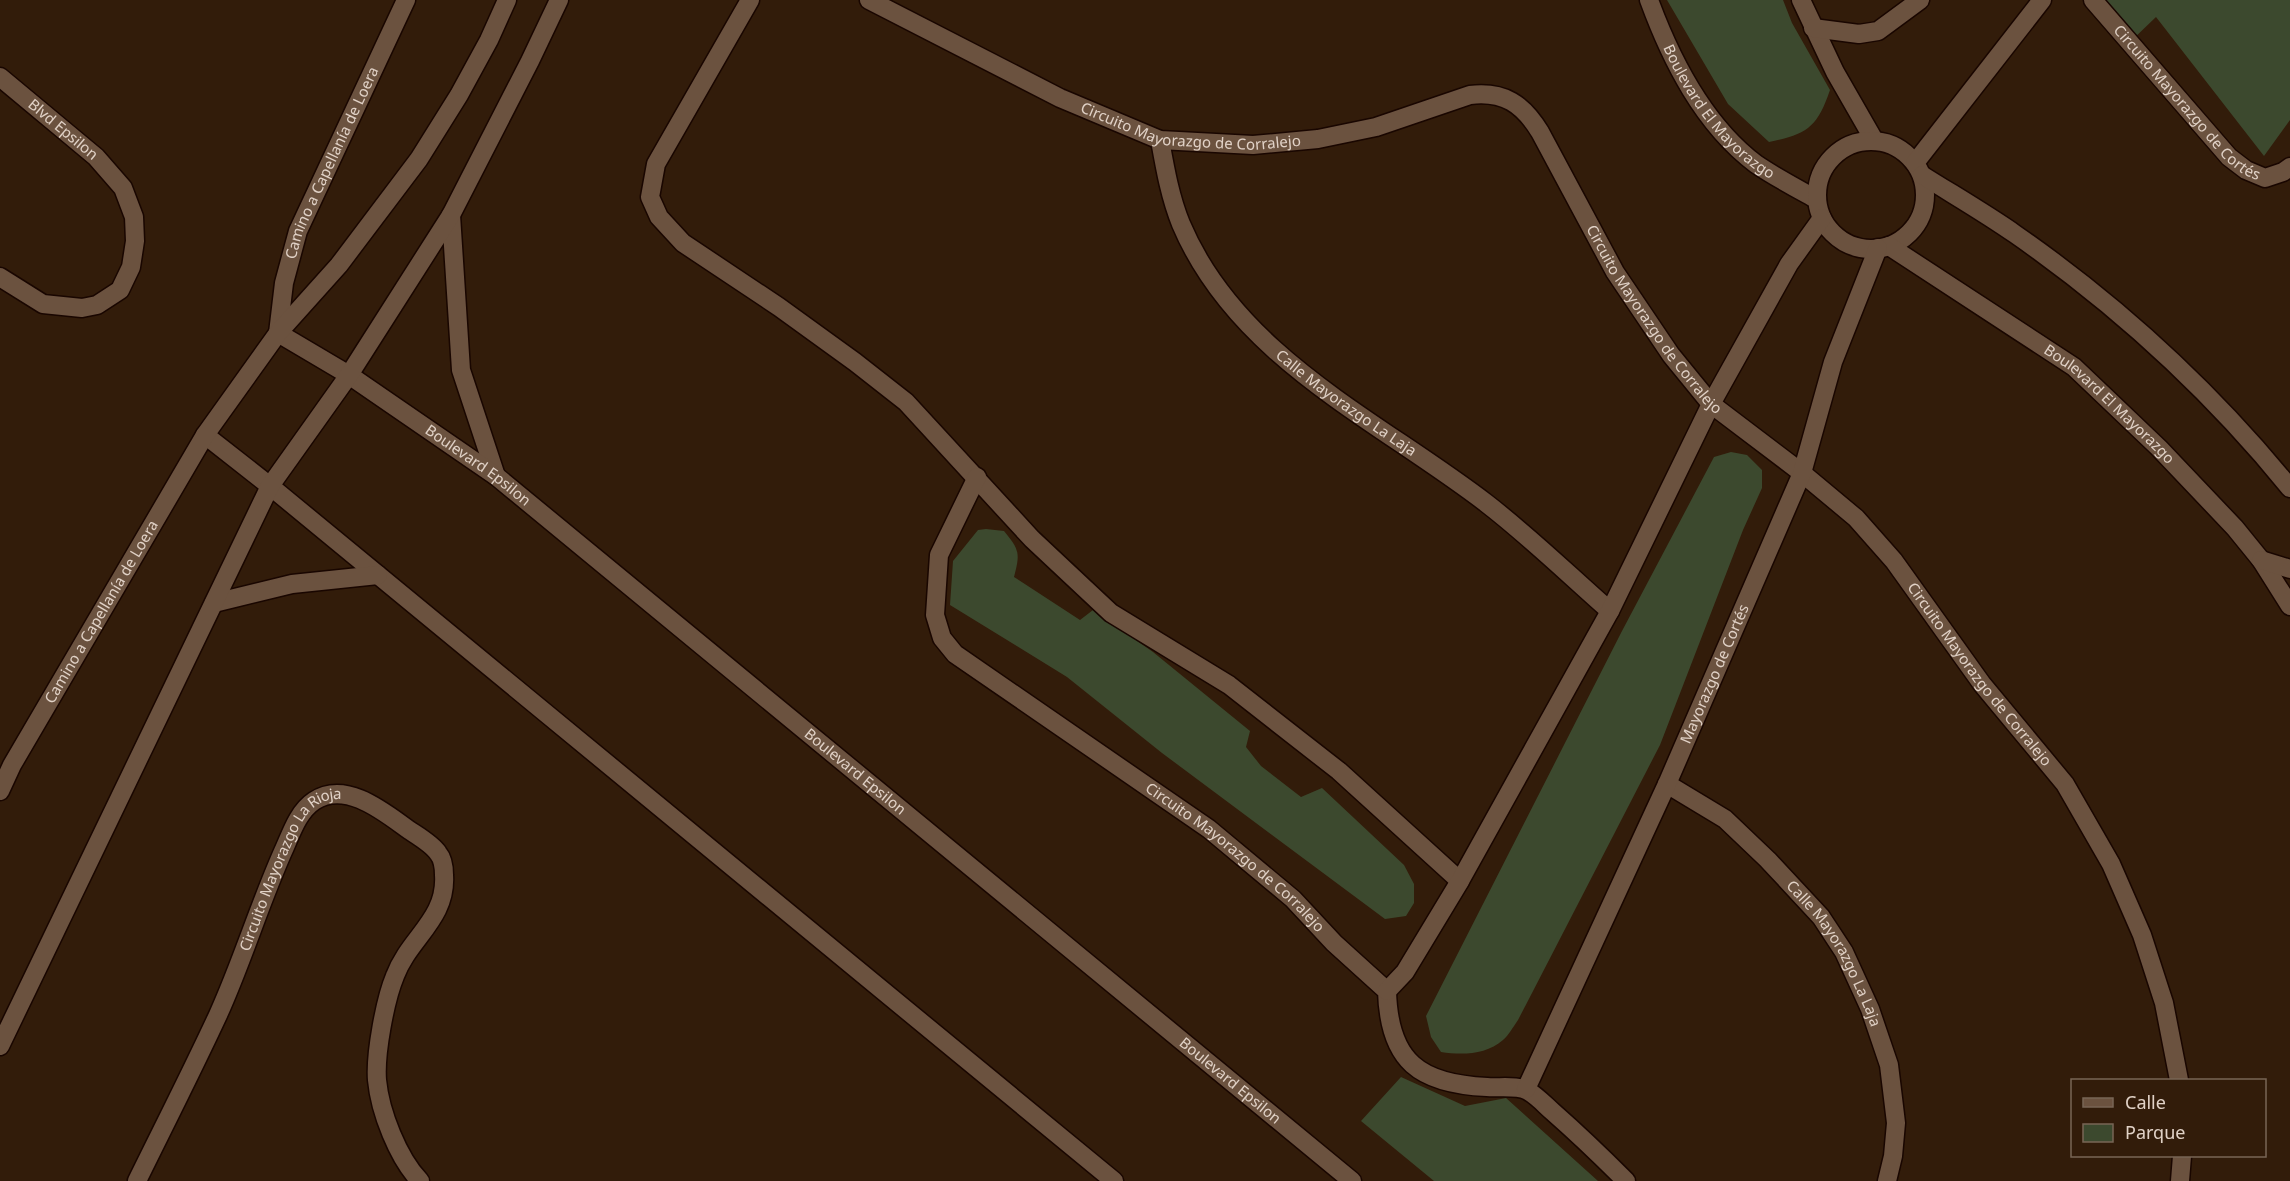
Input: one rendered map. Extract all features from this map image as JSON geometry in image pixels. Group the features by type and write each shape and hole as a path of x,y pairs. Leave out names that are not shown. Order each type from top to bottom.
{"street":[{"name":"Camino a Capellanía de Loera","path":"278,333 286,275 298,231 406,0"},
{"name":"Camino a Capellanía de Loera","path":"0,791 12,765 205,435 278,333 339,265 419,159 459,95 489,40 507,0"},
{"path":"0,1046 270,486 349,375 451,215 559,0"},
{"path":"750,0 656,164 650,197 659,217 683,243 779,307 906,402 1032,539 1111,613 1229,685 1340,771 1460,881"},
{"name":"Circuito Mayorazgo de Corralejo","path":"869,0 1060,98 1160,140 1253,145 1318,139 1376,127 1470,95 1502,97 1518,104 1530,116 1540,132 1615,272 1671,355 1711,404 1802,473 1856,518 1894,561 1982,684 2065,784 2111,864 2142,935 2164,1003 2179,1079"},
{"name":"Boulevard El Mayorazgo","path":"1649,0 1676,64 1700,103 1721,130 1756,164 1816,199"},
{"path":"1801,0 1835,72 1874,140"},
{"path":"1813,28 1858,34 1878,31 1920,0"},
{"path":"1918,169 2042,0"},
{"name":"Circuito Mayorazgo de Cortés","path":"2093,0 2229,157 2246,170 2265,178 2290,167"},
{"name":"Blvd Epsilon","path":"0,77 96,157 123,188 134,217 135,241 131,267 120,290 97,305 81,308 43,304 0,278"},
{"name":"Calle Mayorazgo La Laja","path":"1160,140 1168,182 1181,224 1206,272 1244,321 1309,379 1487,504 1610,611"},
{"path":"1874,140 1897,147 1907,154 1918,169 1925,189 1924,204 1920,217 1912,230 1902,239 1883,247 1866,249 1835,236 1822,218 1816,199 1818,180 1826,164 1839,150 1855,142 1874,140"},
{"path":"1918,169 2014,233 2100,298 2181,370 2257,447 2290,488"},
{"path":"451,215 461,370 496,476"},
{"path":"1626,1181 1574,1130 1526,1089 1450,1083 1428,1076 1407,1061 1396,1042 1388,1017 1387,991 1405,972 1460,881 1610,611 1711,404 1789,264 1822,218"},
{"name":"Boulevard El Mayorazgo","path":"1883,247 2074,367 2166,456 2235,528 2261,560 2290,606"},
{"name":"Mayorazgo de Cortés","path":"1526,1089 1667,784 1802,473 1833,362 1883,247"},
{"name":"Boulevard Epsilon","path":"278,333 349,375 496,476 1352,1181"},
{"path":"205,435 270,486 1114,1181"},
{"name":"Circuito Mayorazgo de Corralejo","path":"977,477 939,555 935,615 942,638 955,654 1209,829 1293,899 1334,943 1387,991"},
{"path":"2261,560 2290,569"},
{"path":"214,603 292,584 378,575"},
{"name":"Calle Mayorazgo La Laja","path":"1667,784 1725,819 1821,917 1844,952 1870,1009 1889,1065 1896,1123 1893,1156 1887,1181"},
{"name":"Circuito Mayorazgo La Rioja","path":"137,1181 219,1013 274,871 301,814 312,802 325,795 355,798 376,807 438,853 444,866 443,897 436,915 395,974 381,1031 377,1079 383,1108 393,1135 410,1171 420,1181"},
{"path":"2180,1181 2182,1157"}],"green space":[{"path":"1667,0 1783,0 1792,23 1830,90 1815,121 1802,132 1769,142 1728,104"},
{"path":"2101,0 2290,0 2290,120 2264,156 2156,17 2130,42"},
{"path":"1731,452 1747,455 1762,470 1762,488 1743,530 1660,745 1518,1020 1509,1033 1489,1049 1457,1054 1441,1052 1431,1037 1426,1016 1622,631 1714,457"},
{"path":"978,530 1004,531 1016,548 1018,557 1014,577 1080,620 1093,610 1153,652 1250,731 1246,747 1261,766 1301,797 1322,788 1404,865 1414,884 1414,903 1406,916 1385,919 1162,753 1067,677 950,605 953,561"},
{"path":"1401,1077 1465,1106 1506,1098 1598,1181 1434,1181 1361,1121"}]}
